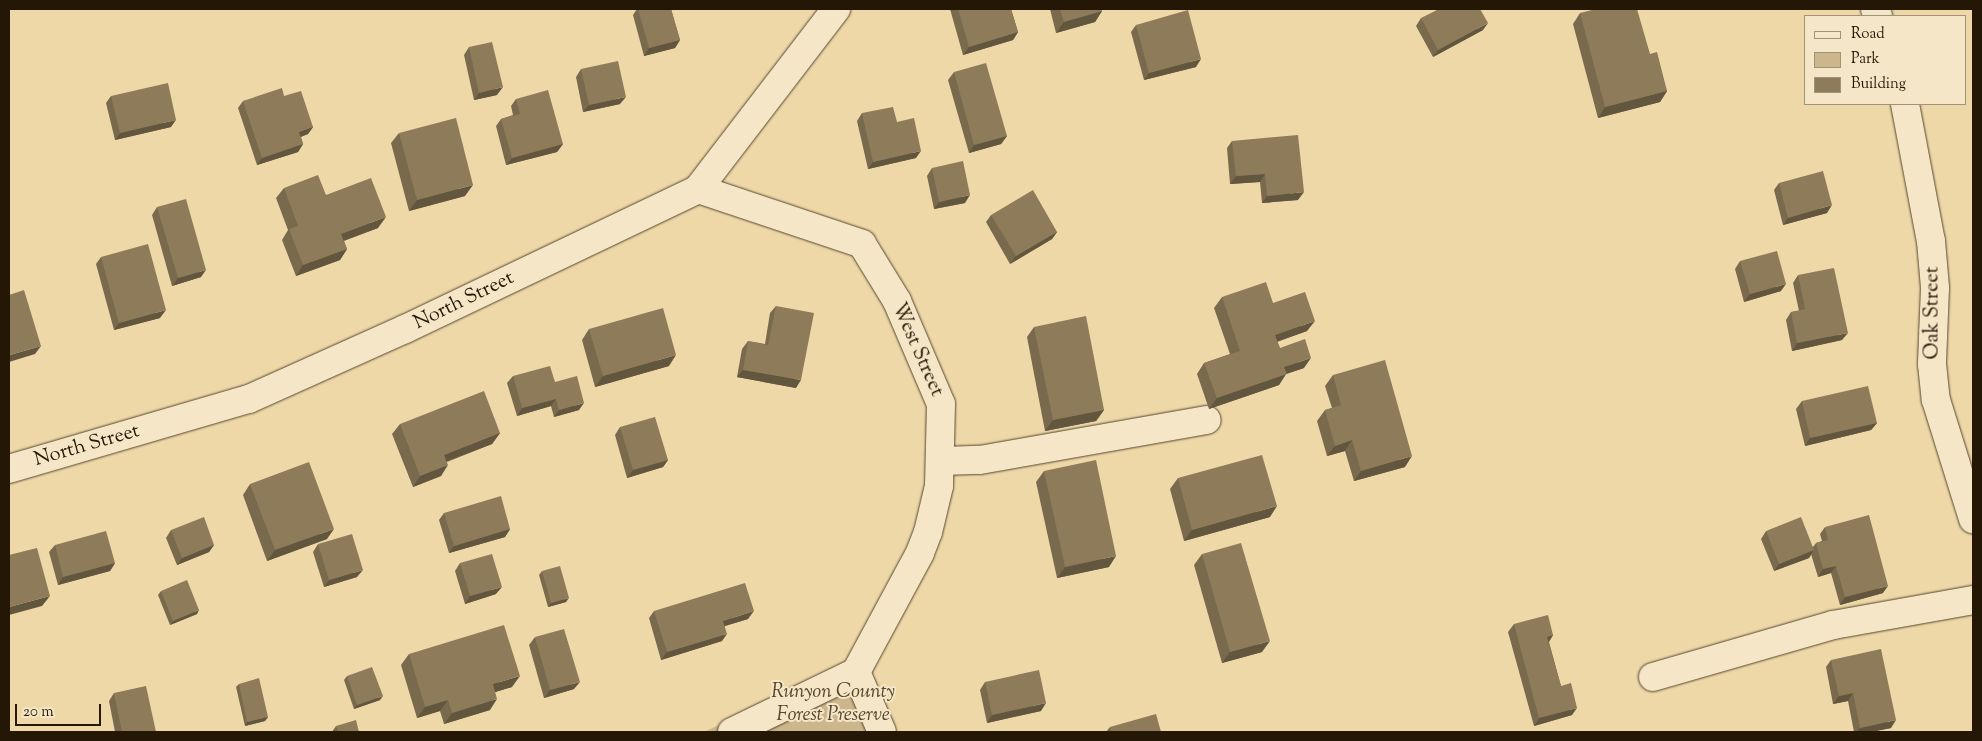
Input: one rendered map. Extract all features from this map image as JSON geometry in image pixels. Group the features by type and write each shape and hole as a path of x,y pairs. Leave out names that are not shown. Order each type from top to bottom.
{"street":[{"name":"North Street","path":"9,469 249,399 405,330 698,189 836,9"},
{"name":"Oak Street","path":"1905,105 1931,240 1935,288 1932,364 1936,400 1973,519"},
{"name":"West Street","path":"698,189 862,244 897,301 941,404 942,460 934,512 920,553 856,672"},
{"path":"942,460 980,460 1206,420"},
{"path":"1653,676 1833,625 1973,600"},
{"path":"732,732 856,672 882,732"}],"green space":[{"name":"Runyon County Forest Preserve","path":"851,663 875,732 704,732"}],"building":[{"path":"638,9 671,9 680,40 649,48"},
{"path":"958,9 1011,9 1018,32 969,47"},
{"path":"1060,9 1102,9 1102,11 1064,22"},
{"path":"1439,9 1480,9 1488,23 1438,50 1421,18"},
{"path":"1596,9 1637,9 1650,54 1657,52 1667,91 1605,107 1580,13"},
{"path":"1188,10 1201,59 1149,73 1136,25"},
{"path":"492,42 503,87 479,93 469,47"},
{"path":"618,61 626,97 589,105 581,69"},
{"path":"986,63 1007,136 974,145 954,72"},
{"path":"168,83 176,120 120,133 111,96"},
{"path":"282,88 284,96 301,91 313,127 299,132 303,144 262,158 243,101"},
{"path":"548,90 563,144 512,158 501,119 520,114 516,99"},
{"path":"893,107 897,122 914,118 921,151 873,162 862,113"},
{"path":"456,118 473,185 417,200 399,133"},
{"path":"1298,135 1304,192 1267,196 1265,174 1236,176 1232,141"},
{"path":"963,161 970,195 939,202 932,168"},
{"path":"1823,171 1832,205 1788,218 1779,183"},
{"path":"318,175 326,195 371,178 386,217 341,234 347,249 303,265 289,229 298,226 284,188"},
{"path":"1033,190 1057,232 1016,256 991,215"},
{"path":"186,199 206,270 178,278 157,207"},
{"path":"148,244 166,310 119,323 101,257"},
{"path":"1777,251 1786,284 1750,294 1740,261"},
{"path":"1834,268 1848,333 1797,343 1791,312 1805,309 1798,275"},
{"path":"1266,282 1273,303 1305,292 1315,321 1275,335 1280,348 1305,339 1311,358 1284,367 1287,374 1217,398 1204,363 1240,351 1222,297"},
{"path":"24,290 41,346 10,355 9,295"},
{"path":"776,306 814,313 801,380 743,370 748,341 768,345"},
{"path":"663,308 676,355 603,376 589,329"},
{"path":"1086,316 1104,410 1053,420 1034,327"},
{"path":"1385,360 1412,456 1361,471 1352,440 1335,446 1325,410 1341,405 1333,375"},
{"path":"550,366 555,382 577,376 584,403 559,410 556,399 522,408 513,376"},
{"path":"1868,386 1877,423 1810,438 1802,401"},
{"path":"484,391 500,433 444,455 448,465 420,476 400,424"},
{"path":"655,417 668,460 633,470 620,427"},
{"path":"1262,455 1277,506 1192,530 1178,478"},
{"path":"1096,460 1116,556 1065,567 1044,471"},
{"path":"309,462 334,529 275,550 250,484"},
{"path":"501,496 510,529 454,546 444,513"},
{"path":"1869,515 1888,586 1845,597 1836,566 1823,569 1816,543 1828,540 1825,527"},
{"path":"204,517 214,545 182,558 171,530"},
{"path":"1801,517 1814,550 1779,564 1766,531"},
{"path":"106,531 115,563 63,577 55,545"},
{"path":"352,534 363,570 329,580 318,544"},
{"path":"1241,543 1270,641 1230,652 1202,554"},
{"path":"37,548 50,596 9,607 9,555"},
{"path":"492,554 502,587 470,596 460,563"},
{"path":"560,566 569,598 551,603 542,571"},
{"path":"187,580 199,610 173,621 161,591"},
{"path":"745,583 754,611 723,621 727,634 667,652 654,611"},
{"path":"1548,615 1553,635 1547,637 1561,686 1571,683 1577,708 1539,718 1514,624"},
{"path":"504,625 520,676 493,684 497,699 452,713 448,700 425,707 409,654"},
{"path":"564,629 580,682 550,690 535,637"},
{"path":"1881,649 1896,720 1860,728 1853,693 1839,696 1831,660"},
{"path":"372,667 383,696 357,705 347,676"},
{"path":"1039,670 1046,703 992,715 985,682"},
{"path":"259,678 268,717 247,722 239,684"},
{"path":"146,686 156,732 122,732 114,693"},
{"path":"1156,714 1161,732 1111,732 1110,727"},
{"path":"356,720 359,732 338,732 336,726"}]}
